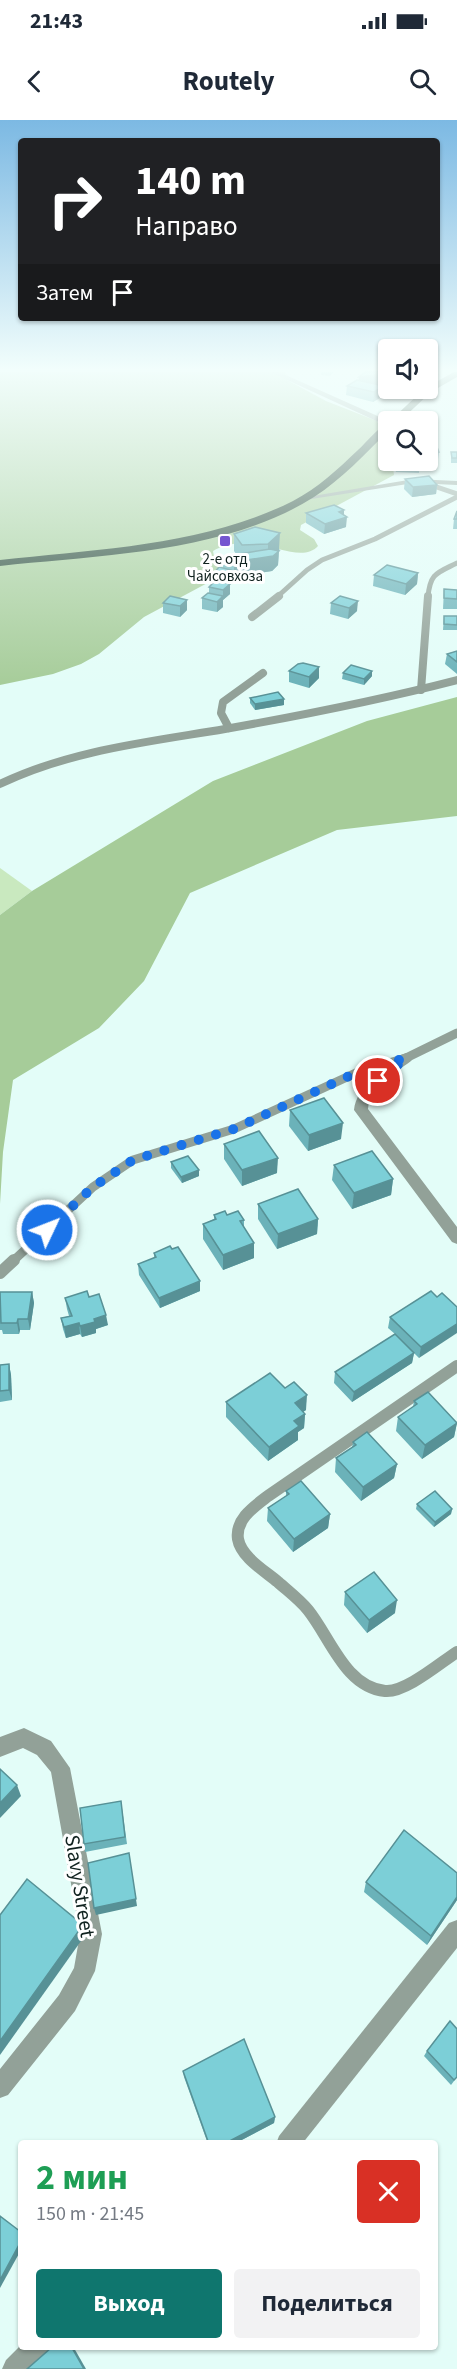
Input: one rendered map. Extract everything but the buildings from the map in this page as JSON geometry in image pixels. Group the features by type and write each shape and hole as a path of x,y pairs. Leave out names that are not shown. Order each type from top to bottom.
{"highway":[{"path":"0,563 175,542 211,535 256,522 305,498 332,477"}],"street":[{"path":"305,498 419,481 457,483"},
{"path":"406,1058 363,1093 360,1102 361,1110 457,1238"},
{"name":"Slavy Street","path":"0,1747 24,1738 44,1748 60,1768 91,1934 84,1971 67,2003 0,2087"},
{"path":"290,2140 457,1931"},
{"path":"15,2369 34,2350"}],"lane":[{"path":"419,481 457,495"},
{"path":"252,617 262,611 286,586 316,563 415,520 457,495"},
{"path":"422,690 429,581 457,563"},
{"path":"229,728 221,713 223,702 263,673"},
{"path":"0,784 22,772 77,754 229,728 422,690 457,680"},
{"path":"0,1273 93,1187 133,1160 234,1129 358,1072 406,1058 457,1033"},
{"path":"457,1366 254,1507 239,1526 238,1540 248,1556 308,1610 352,1674 370,1687 388,1691 406,1684 457,1652"}],"green space":[{"path":"0,477 390,477 301,525 300,530 314,539 318,546 309,552 299,553 243,543 228,545 213,551 214,556 220,561 219,572 213,580 144,617 99,654 81,664 53,674 0,685"},
{"path":"457,697 457,816 337,830 190,893 144,981 99,1028 13,1080 3,1152 0,1204 0,915 32,891 213,781 367,721"},
{"path":"0,868 32,891 0,915"}],"place":[{"name":"2-е отд Чайсовхоза","path":"225,541"}],"route":[{"path":"47,1230 93,1187 133,1160 234,1129 358,1072 406,1058 378,1081"}]}
